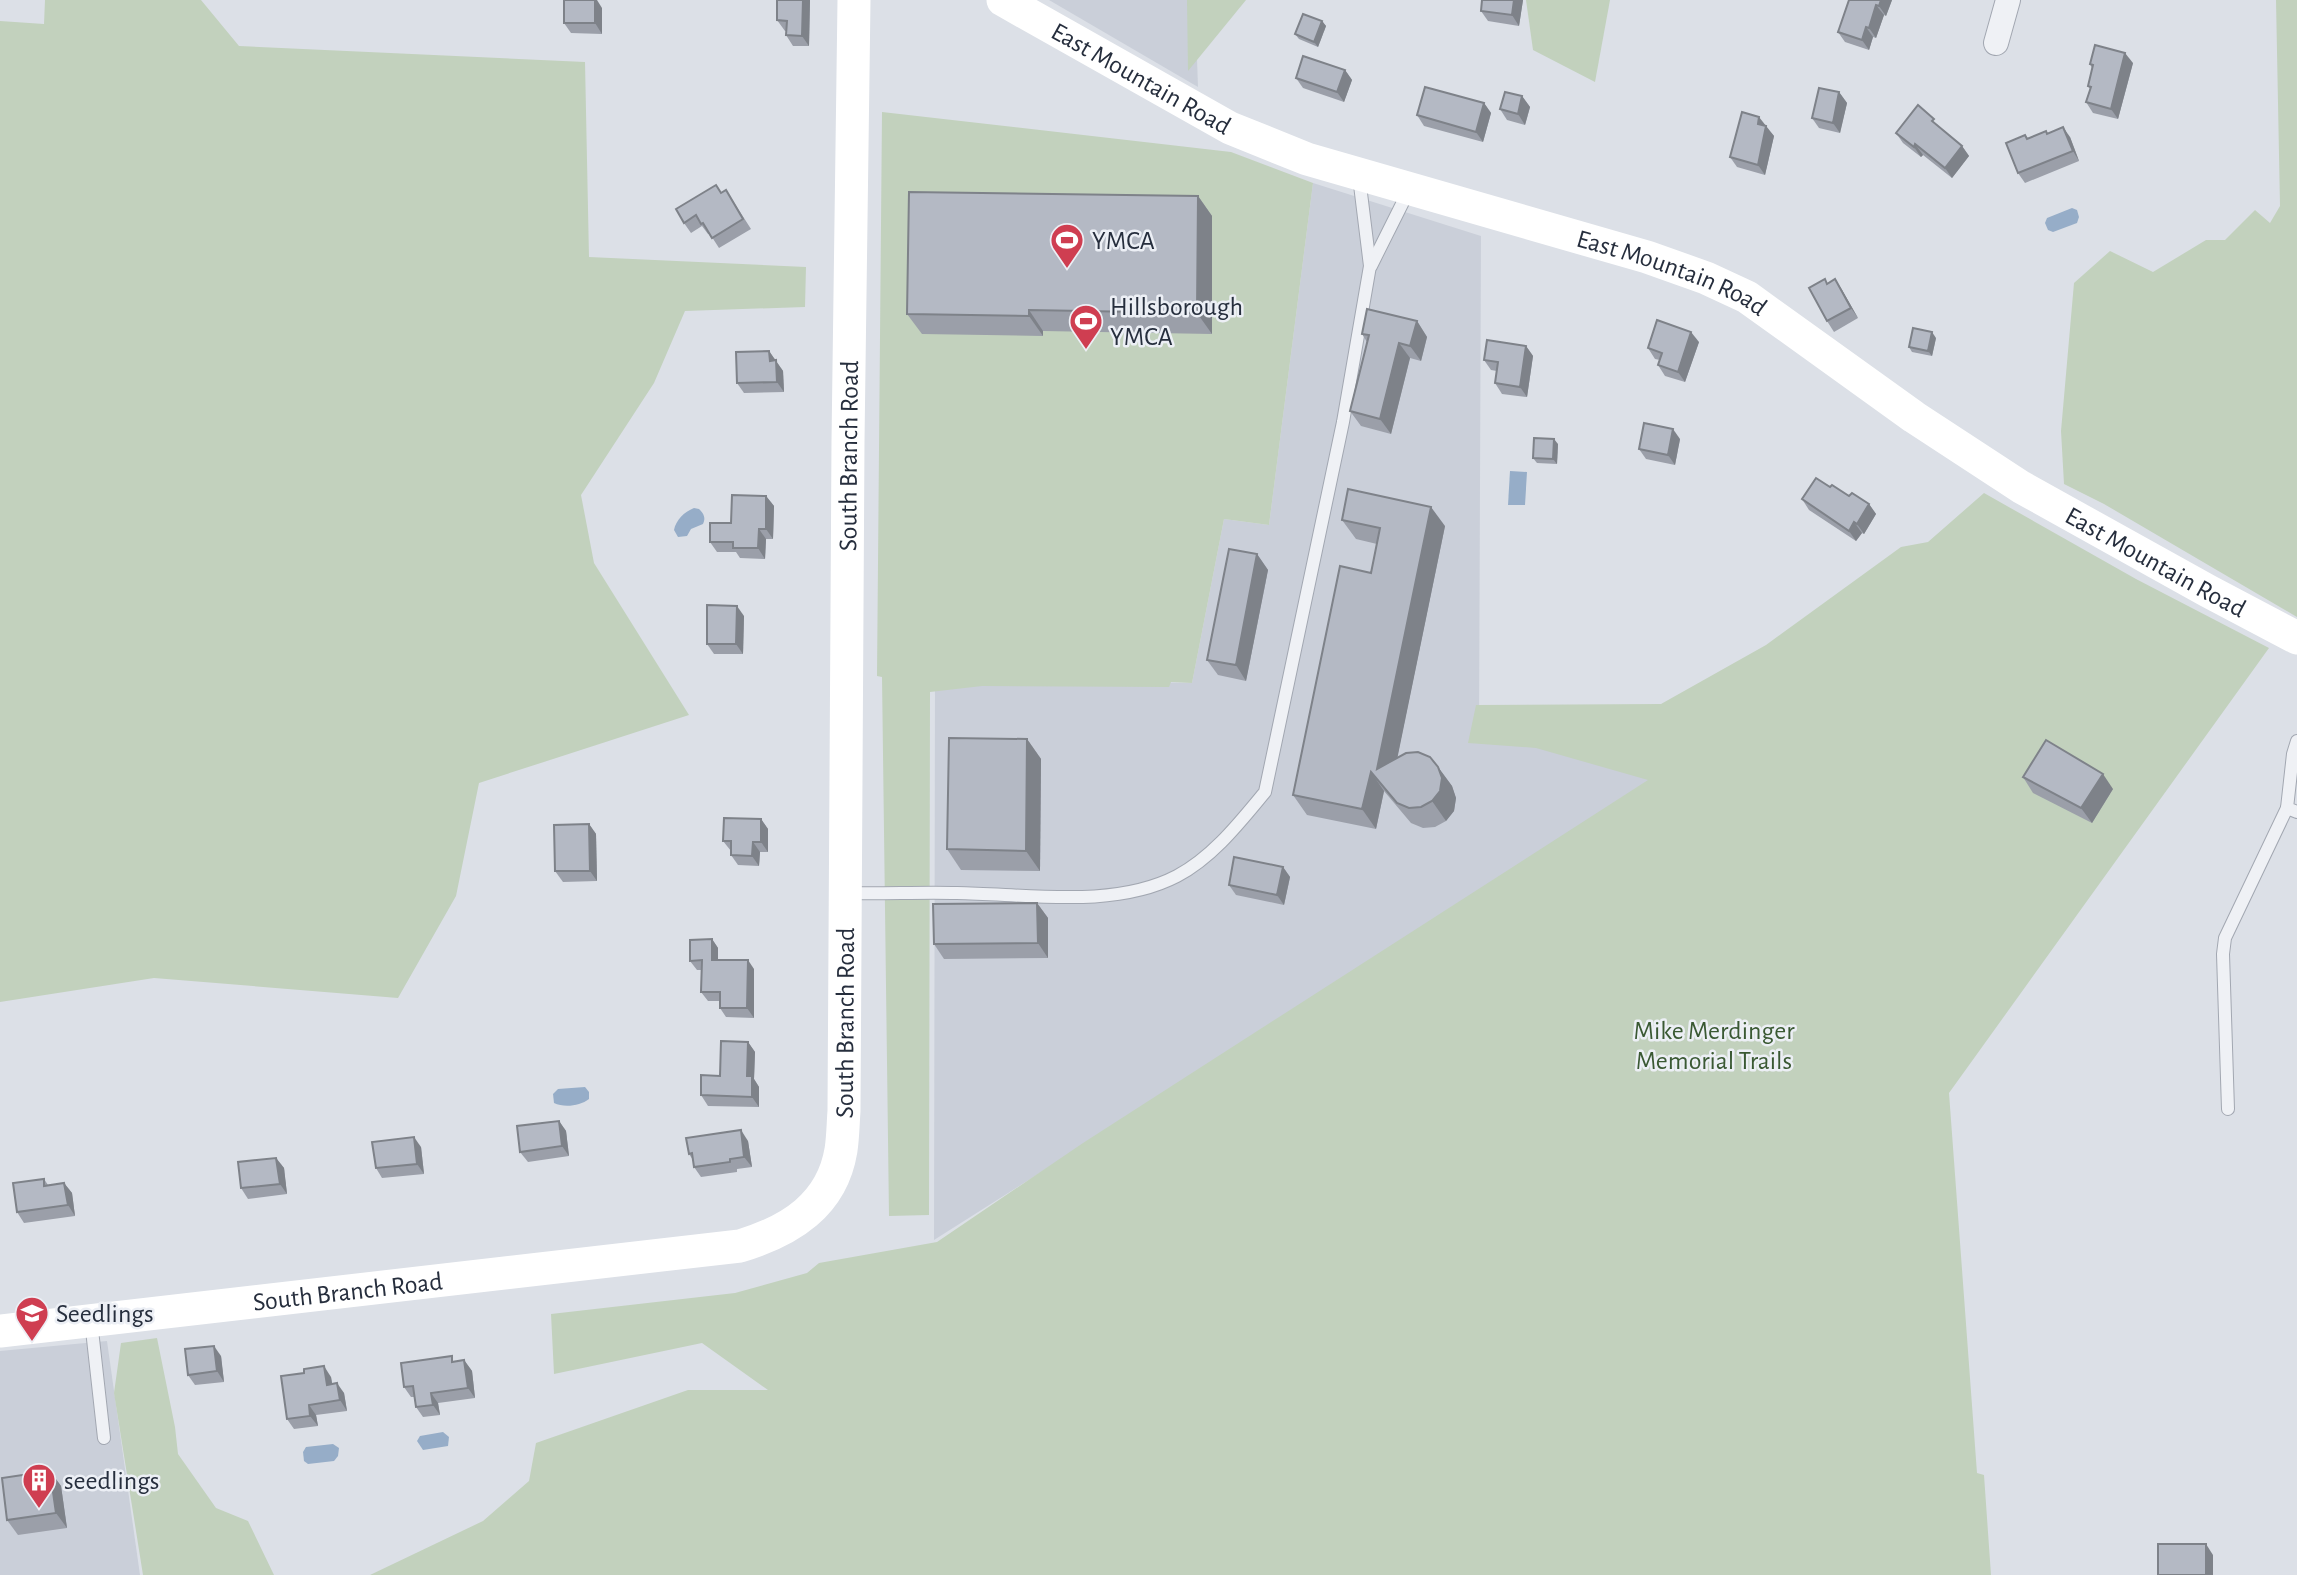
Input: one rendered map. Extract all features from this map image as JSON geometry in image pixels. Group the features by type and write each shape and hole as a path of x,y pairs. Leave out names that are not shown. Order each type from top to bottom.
{"street":[{"name":"South Branch Road","path":"0,1331 740,1246 784,1230 807,1214 819,1200 835,1174 841,1150 844,1111 854,0"},
{"name":"East Mountain Road","path":"1003,0 1230,128 1307,159 1647,257 1706,278 1747,297 1913,417 1997,472 2196,585 2297,638"},
{"path":"1996,43 2008,0"}],"lane":[{"path":"845,893 1104,897 1142,890 1178,875 1206,855 1236,827 1265,792 1343,422 1370,266 1359,174"},
{"path":"1370,266 1410,189"},
{"path":"2228,1109 2223,954 2225,938 2292,810 2293,754 2297,741"},
{"path":"92,1321 104,1438"}],"shaded area":[{"path":"1049,0 1195,0 1198,87"},
{"path":"1313,183 1481,236 1479,732 1660,779 934,1240 935,678 1192,683 1224,519 1269,525"},
{"path":"107,1341 140,1575 0,1575 0,1351"}],"green space":[{"path":"45,0 201,0 239,46 585,62 589,257 806,267 805,307 685,311 654,383 581,495 594,563 689,715 479,783 456,896 398,998 154,978 0,1002 0,21 44,24"},
{"path":"1187,0 1246,0 1188,71"},
{"path":"1526,0 1610,0 1595,82 1533,50"},
{"path":"2276,0 2297,0 2297,617 2104,504 2064,484 2061,431 2074,283 2110,251 2153,272 2206,240 2225,240 2255,210 2270,223 2280,206"},
{"name":"Hillsborough YMCA","path":"882,112 1231,152 1313,183 1269,525 1224,519 1192,683 1171,682 1169,687 982,686 930,692 929,1215 889,1216 882,677 877,676"},
{"name":"Mike Merdinger Memorial Trails","path":"1984,493 2136,579 2269,648 1949,1093 1977,1473 1984,1475 1991,1575 370,1575 483,1521 529,1481 536,1443 688,1390 768,1390 702,1343 554,1374 551,1314 735,1293 807,1273 819,1263 937,1242 1083,1143 1648,780 1536,748 1468,743 1476,705 1661,704 1766,645 1901,547 1928,542"},
{"path":"157,1338 178,1454 216,1508 248,1521 274,1575 143,1575 114,1393 121,1343"}],"water":[{"path":"2072,208 2077,210 2077,223 2053,232 2048,230 2045,223 2047,218"},
{"path":"1510,471 1527,472 1525,505 1508,505"},
{"path":"694,508 703,514 703,524 691,529 687,536 678,537 674,530 677,523 684,514"},
{"path":"585,1087 589,1092 589,1099 577,1105 554,1103 553,1094 558,1089"},
{"path":"443,1432 449,1437 448,1446 423,1450 417,1441 420,1436"},
{"path":"333,1444 339,1448 334,1461 308,1464 304,1461 303,1452 306,1447"}],"building":[{"path":"564,0 595,0 595,23 564,23"},
{"path":"777,0 803,0 802,36 786,35 787,21 777,20"},
{"path":"1482,0 1514,0 1512,15 1481,11"},
{"path":"1849,0 1881,0 1879,6 1876,5 1862,40 1838,32"},
{"path":"1303,14 1322,21 1314,42 1295,34"},
{"path":"2095,45 2125,53 2111,109 2086,102 2091,87 2088,86 2093,65 2090,64"},
{"path":"1303,56 1345,70 1337,92 1296,78"},
{"path":"1425,87 1484,103 1476,132 1417,115"},
{"path":"1819,88 1839,92 1833,123 1812,118"},
{"path":"1505,92 1522,96 1518,114 1500,109"},
{"path":"1918,105 1934,119 1932,121 1962,146 1945,168 1896,133"},
{"path":"1742,112 1759,117 1758,124 1766,126 1758,165 1730,157"},
{"path":"2063,127 2073,151 2018,173 2006,143 2025,135 2027,139"},
{"path":"716,185 721,193 726,190 743,219 712,238 696,215 684,223 676,209"},
{"name":"YMCA","path":"909,192 1198,196 1197,313 1029,310 1029,316 907,314"},
{"path":"1825,279 1827,284 1835,279 1851,308 1827,321 1809,288"},
{"path":"1367,309 1417,321 1410,346 1399,343 1380,419 1350,411 1369,335 1362,334"},
{"path":"1657,320 1691,332 1678,372 1658,365 1662,353 1648,348"},
{"path":"1913,328 1932,332 1928,351 1909,347"},
{"path":"1487,340 1526,346 1520,387 1495,383 1498,362 1484,360"},
{"path":"769,351 770,361 776,360 777,382 737,383 736,352"},
{"path":"1644,423 1673,429 1668,455 1639,449"},
{"path":"1534,438 1554,439 1553,459 1533,458"},
{"path":"1816,478 1849,496 1852,493 1869,504 1857,524 1854,522 1849,531 1802,499"},
{"path":"1348,489 1431,507 1377,769 1406,753 1418,752 1430,757 1442,778 1440,791 1432,801 1421,807 1409,808 1397,803 1371,772 1362,809 1293,795 1340,566 1371,573 1380,528 1342,520"},
{"path":"732,495 766,496 766,529 759,529 758,548 733,548 733,542 710,542 710,523 731,523"},
{"path":"1229,549 1257,554 1236,665 1207,660"},
{"path":"707,605 737,606 736,644 707,644"},
{"path":"949,738 1027,739 1026,851 947,849"},
{"path":"2046,740 2103,774 2081,808 2023,777"},
{"path":"724,818 761,819 761,842 753,842 752,856 731,855 731,841 723,841"},
{"path":"589,824 590,871 555,871 554,825"},
{"path":"1234,857 1283,867 1277,895 1229,885"},
{"path":"1037,903 1038,943 934,944 933,904"},
{"path":"712,939 712,960 748,960 747,1008 720,1008 720,992 701,992 702,960 690,961 690,940"},
{"path":"721,1041 748,1042 747,1076 752,1076 752,1097 701,1095 701,1075 720,1076"},
{"path":"559,1121 562,1146 520,1152 517,1126"},
{"path":"741,1130 744,1157 730,1159 730,1162 694,1167 686,1138"},
{"path":"414,1137 417,1164 376,1168 372,1142"},
{"path":"276,1158 280,1184 241,1188 238,1162"},
{"path":"44,1179 44,1186 64,1183 68,1205 17,1212 13,1183"},
{"path":"214,1346 217,1371 188,1375 185,1349"},
{"path":"452,1356 452,1362 464,1360 468,1388 431,1393 433,1405 416,1407 413,1386 404,1387 401,1363"},
{"path":"324,1366 327,1385 337,1383 340,1400 309,1405 310,1416 287,1419 281,1376 304,1373 304,1369"},
{"path":"50,1471 56,1513 7,1520 2,1478"},
{"path":"2158,1544 2206,1544 2206,1575 2158,1575"}],"place":[{"name":"YMCA","path":"1067,270"},
{"name":"Hillsborough YMCA","path":"1086,351"},
{"name":"Seedlings","path":"32,1343"},
{"name":"seedlings","path":"39,1510"}]}
